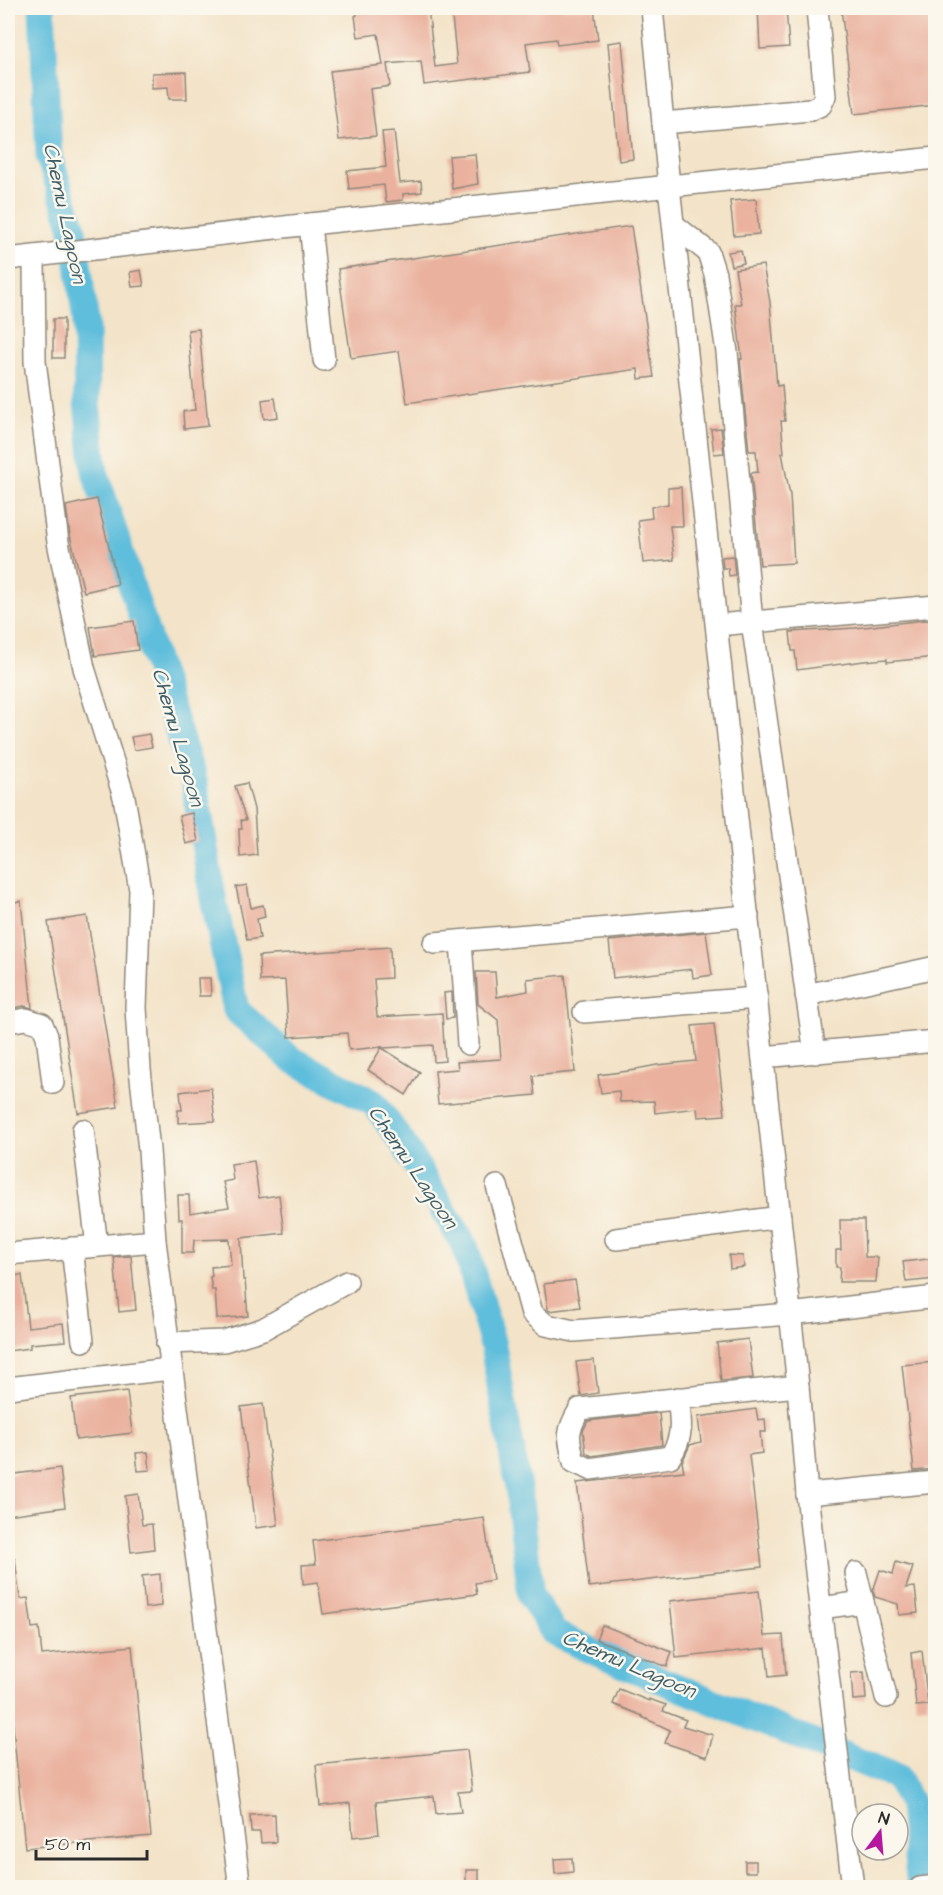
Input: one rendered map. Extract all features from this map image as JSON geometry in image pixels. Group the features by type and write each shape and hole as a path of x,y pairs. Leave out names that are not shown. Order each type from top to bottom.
{"street":[{"path":"652,8 669,186 798,1386 807,1494 853,1887"},
{"path":"663,123 810,110 821,105 825,96 817,8"},
{"path":"8,260 310,224 936,158"},
{"path":"310,224 324,360"},
{"path":"674,225 708,252 715,274 727,352 752,622 815,1053"},
{"path":"33,258 35,361 58,542 84,668 124,797 140,890 136,1008 149,1150 154,1241 240,1887"},
{"path":"717,626 936,606"},
{"path":"434,944 748,916"},
{"path":"461,941 468,1044"},
{"path":"806,995 936,967"},
{"path":"584,1012 757,998"},
{"path":"8,1022 26,1019 42,1024 47,1036 53,1083"},
{"path":"763,1058 936,1041"},
{"path":"83,1130 97,1246"},
{"path":"497,1186 532,1313 546,1325 574,1331 790,1314 936,1297"},
{"path":"616,1239 780,1217"},
{"path":"8,1254 154,1241"},
{"path":"72,1248 83,1341"},
{"path":"167,1343 224,1341 263,1329 347,1282"},
{"path":"8,1388 171,1369"},
{"path":"678,1398 682,1424 679,1444 670,1457 590,1468 574,1462 569,1440 570,1426 580,1409 678,1398 798,1386"},
{"path":"807,1494 936,1482"},
{"path":"856,1573 886,1697"},
{"path":"820,1608 863,1602"},
{"path":"920,1887 936,1886"}],"building":[{"path":"356,8 428,8 435,67 457,64 451,8 594,8 598,40 557,45 556,39 526,43 530,72 424,85 421,61 387,64 390,86 370,89 376,136 339,140 330,71 383,65 378,34 358,37"},
{"path":"758,8 786,8 789,47 760,49"},
{"path":"841,8 936,8 936,105 854,114"},
{"path":"622,41 633,159 619,161 608,43"},
{"path":"186,72 187,99 169,99 168,87 152,88 152,73"},
{"path":"394,131 400,183 421,181 422,192 403,194 403,200 386,202 384,185 349,189 347,171 386,167 382,132"},
{"path":"475,154 478,184 452,189 449,156"},
{"path":"756,199 759,234 734,236 730,201"},
{"path":"631,226 654,377 639,379 638,369 407,403 399,351 351,358 338,269"},
{"path":"741,250 744,263 731,266 728,252"},
{"path":"763,265 770,302 777,386 782,385 785,421 781,421 784,453 782,453 790,495 794,563 760,565 751,473 758,472 756,451 749,451 735,304 741,304 735,269"},
{"path":"141,270 144,286 132,287 130,272"},
{"path":"53,319 64,319 64,358 53,358"},
{"path":"199,329 208,426 184,429 183,411 195,410 188,330"},
{"path":"275,398 278,417 264,419 262,400"},
{"path":"721,428 724,453 714,454 711,429"},
{"path":"681,487 683,526 670,526 674,560 643,563 638,520 652,518 651,507 668,504 668,488"},
{"path":"97,499 118,584 84,592 70,535 66,506"},
{"path":"733,556 735,575 729,576 728,568 723,568 722,557"},
{"path":"924,620 936,621 936,657 887,662 887,659 864,661 797,670 790,632 855,628"},
{"path":"134,621 138,650 95,656 90,627"},
{"path":"149,734 152,747 134,750 131,737"},
{"path":"247,783 254,809 257,855 240,857 239,829 242,829 241,820 246,820 235,786"},
{"path":"192,813 198,841 186,844 179,816"},
{"path":"247,885 251,908 263,905 265,917 257,919 260,938 247,940 236,887"},
{"path":"21,901 32,1008 24,1006 8,1009 8,903"},
{"path":"87,916 118,1107 78,1113 48,922"},
{"path":"706,932 712,975 693,978 692,969 613,978 609,941"},
{"path":"390,947 391,978 374,979 377,1017 442,1013 445,1061 434,1062 433,1045 382,1048 420,1072 406,1095 368,1070 382,1047 349,1050 347,1033 289,1037 285,980 260,981 259,956"},
{"path":"476,972 495,972 497,997 528,991 527,979 565,975 575,1072 533,1076 535,1095 438,1104 435,1071 458,1069 457,1062 501,1059 498,1020 478,1004"},
{"path":"198,978 210,978 211,996 199,996"},
{"path":"452,992 453,1018 446,1019 444,993"},
{"path":"714,1024 725,1115 698,1117 697,1108 655,1113 654,1101 620,1102 619,1091 601,1093 598,1075 696,1061 692,1026"},
{"path":"211,1088 215,1121 178,1123 178,1110 182,1110 180,1092"},
{"path":"254,1161 259,1198 279,1195 284,1233 241,1238 248,1316 217,1319 215,1290 212,1290 210,1277 212,1276 211,1267 231,1265 229,1239 194,1240 193,1253 182,1253 182,1219 179,1219 178,1195 189,1195 190,1213 229,1207 223,1182 233,1180 231,1164"},
{"path":"840,1220 864,1220 865,1257 878,1257 876,1282 839,1282 840,1267 836,1267 836,1250 841,1250"},
{"path":"729,1255 743,1256 744,1267 730,1269"},
{"path":"131,1256 136,1310 119,1312 114,1257"},
{"path":"936,1258 936,1279 906,1282 903,1262"},
{"path":"22,1275 28,1327 63,1323 65,1341 30,1344 30,1348 8,1351 8,1276"},
{"path":"575,1280 580,1307 549,1311 544,1284"},
{"path":"748,1339 753,1378 721,1381 717,1343"},
{"path":"594,1360 598,1393 581,1396 576,1362"},
{"path":"936,1362 936,1469 914,1471 902,1365"},
{"path":"127,1391 132,1433 76,1440 71,1398"},
{"path":"263,1404 278,1525 256,1528 241,1407"},
{"path":"756,1409 758,1420 765,1419 766,1432 760,1432 762,1453 749,1455 762,1567 589,1587 577,1483 684,1471 682,1462 690,1445 701,1442 698,1417"},
{"path":"659,1413 662,1445 592,1456 586,1453 583,1431 588,1421"},
{"path":"148,1452 150,1470 138,1471 136,1453"},
{"path":"60,1468 65,1507 8,1515 8,1475"},
{"path":"138,1494 142,1525 152,1524 154,1549 131,1552 125,1496"},
{"path":"484,1518 493,1580 475,1583 477,1594 323,1614 318,1582 303,1584 302,1565 316,1564 313,1541"},
{"path":"8,1559 15,1559 20,1599 28,1598 32,1628 39,1627 42,1655 132,1646 151,1836 25,1848 8,1677"},
{"path":"896,1562 913,1567 906,1588 915,1587 918,1613 899,1615 898,1604 875,1597 873,1591 880,1570 893,1574"},
{"path":"160,1574 161,1606 145,1608 142,1576"},
{"path":"759,1591 764,1636 783,1635 786,1675 769,1677 766,1648 676,1658 670,1601"},
{"path":"602,1625 672,1652 667,1667 596,1639"},
{"path":"922,1651 928,1705 916,1706 911,1653"},
{"path":"864,1672 866,1699 853,1700 851,1673"},
{"path":"619,1689 666,1705 663,1711 686,1720 683,1726 713,1735 707,1757 665,1743 670,1730 613,1704"},
{"path":"467,1750 472,1791 458,1792 461,1812 436,1814 434,1796 376,1802 379,1834 353,1837 350,1803 320,1806 316,1765"},
{"path":"275,1814 276,1842 261,1843 260,1832 251,1832 250,1815"},
{"path":"572,1858 573,1872 555,1874 554,1859"},
{"path":"745,1861 756,1861 756,1872 745,1872"},
{"path":"466,1870 479,1870 479,1887 466,1887"}],"waterway":[{"name":"Chemu Lagoon","path":"42,8 49,157 72,225 77,256 86,322 87,404 95,472 194,781 212,892 236,1010 291,1059 374,1103 404,1145 465,1246 493,1345 519,1493 531,1596 554,1633 612,1660 897,1777 912,1805 920,1888"}]}
